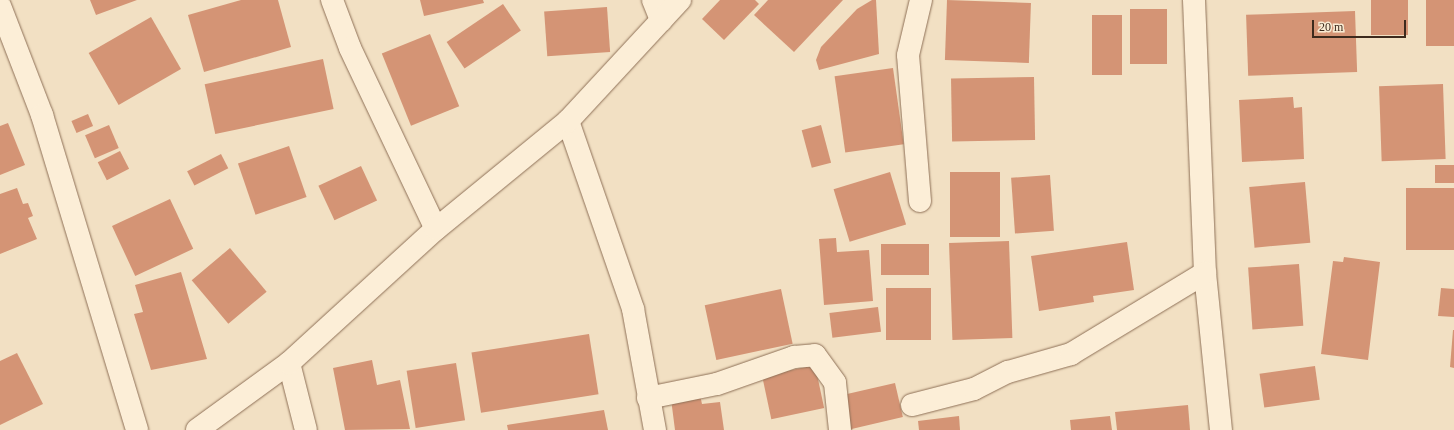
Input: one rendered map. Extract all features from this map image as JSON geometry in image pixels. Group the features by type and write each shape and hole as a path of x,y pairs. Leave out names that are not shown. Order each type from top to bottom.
{"street":[{"path":"332,0 350,48 436,229"},
{"path":"197,430 289,363 436,229 568,120 657,10 680,0"},
{"path":"920,201 908,55 921,0"},
{"path":"1194,0 1205,273 1221,430"},
{"path":"0,6 42,115 137,430"},
{"path":"568,120 633,309 647,373 648,398 655,430"},
{"path":"912,405 974,389 1008,372 1071,354 1205,273"},
{"path":"648,398 717,384 794,357 815,355 835,383 840,430"},
{"path":"289,363 306,430"}],"building":[{"path":"90,0 137,0 96,15"},
{"path":"241,0 278,0 291,47 204,72 188,15"},
{"path":"420,0 483,0 484,3 424,16"},
{"path":"720,0 755,0 759,4 724,40 702,19"},
{"path":"768,0 843,0 794,52 754,15"},
{"path":"872,0 876,0 879,54 819,70 816,60 821,47 857,9"},
{"path":"947,0 1031,3 1029,63 945,60"},
{"path":"1371,0 1408,0 1408,35 1371,35"},
{"path":"1426,0 1454,0 1454,46 1426,46"},
{"path":"503,4 521,31 465,69 447,42"},
{"path":"607,7 610,52 547,56 544,11"},
{"path":"1130,9 1167,9 1167,64 1130,64"},
{"path":"1355,11 1357,72 1248,76 1246,15"},
{"path":"1092,15 1122,15 1122,75 1092,75"},
{"path":"151,17 181,69 119,105 89,53"},
{"path":"430,34 459,106 411,126 382,53"},
{"path":"323,59 334,109 215,134 205,84"},
{"path":"893,68 904,144 845,152 835,76"},
{"path":"1034,77 1035,140 952,141 951,78"},
{"path":"1443,84 1446,159 1382,161 1379,86"},
{"path":"1293,97 1294,108 1302,107 1304,159 1242,162 1239,100"},
{"path":"88,114 93,126 77,133 71,121"},
{"path":"8,123 25,165 0,175 0,126"},
{"path":"109,125 119,148 95,158 85,135"},
{"path":"821,125 831,163 812,168 802,130"},
{"path":"289,146 307,197 256,215 238,164"},
{"path":"120,151 129,169 107,180 98,162"},
{"path":"221,154 228,168 194,186 187,171"},
{"path":"1435,165 1454,165 1454,183 1435,183"},
{"path":"361,166 377,200 334,220 318,186"},
{"path":"890,172 906,225 850,242 834,189"},
{"path":"950,172 1000,172 1000,237 950,237"},
{"path":"1050,175 1054,231 1015,234 1011,178"},
{"path":"1305,182 1310,243 1255,248 1249,187"},
{"path":"17,188 23,204 28,203 33,216 28,218 37,239 0,254 0,194"},
{"path":"1406,188 1454,188 1454,250 1406,250"},
{"path":"170,199 193,249 135,276 112,226"},
{"path":"836,238 837,252 869,250 873,301 824,305 819,239"},
{"path":"1009,241 1012,338 952,340 949,243"},
{"path":"1127,242 1134,290 1093,296 1094,302 1039,311 1031,256"},
{"path":"881,244 929,244 929,275 881,275"},
{"path":"230,248 267,292 228,324 192,280"},
{"path":"1344,257 1380,262 1368,360 1321,354 1333,261 1343,262"},
{"path":"1299,264 1303,326 1252,329 1248,268"},
{"path":"181,272 207,359 151,370 134,314 143,312 135,285"},
{"path":"886,288 931,288 931,340 886,340"},
{"path":"1441,288 1454,289 1454,317 1438,316"},
{"path":"781,289 793,344 716,360 705,305"},
{"path":"878,307 881,332 832,338 829,313"},
{"path":"1454,330 1454,368 1450,367"},
{"path":"589,334 599,394 481,413 471,353"},
{"path":"17,353 43,404 0,425 0,361"},
{"path":"372,360 377,385 400,380 410,429 345,430 333,368"},
{"path":"456,363 465,420 416,428 407,371"},
{"path":"815,365 824,408 771,419 762,376"},
{"path":"1315,366 1320,400 1264,407 1260,374"},
{"path":"895,383 903,417 847,430 839,396"},
{"path":"700,395 702,404 720,402 724,430 675,430 671,399"},
{"path":"1188,405 1190,430 1117,430 1115,412"},
{"path":"604,410 608,430 508,430 507,425"},
{"path":"959,416 960,430 919,430 918,421"},
{"path":"1110,416 1112,430 1071,430 1070,420"}]}
